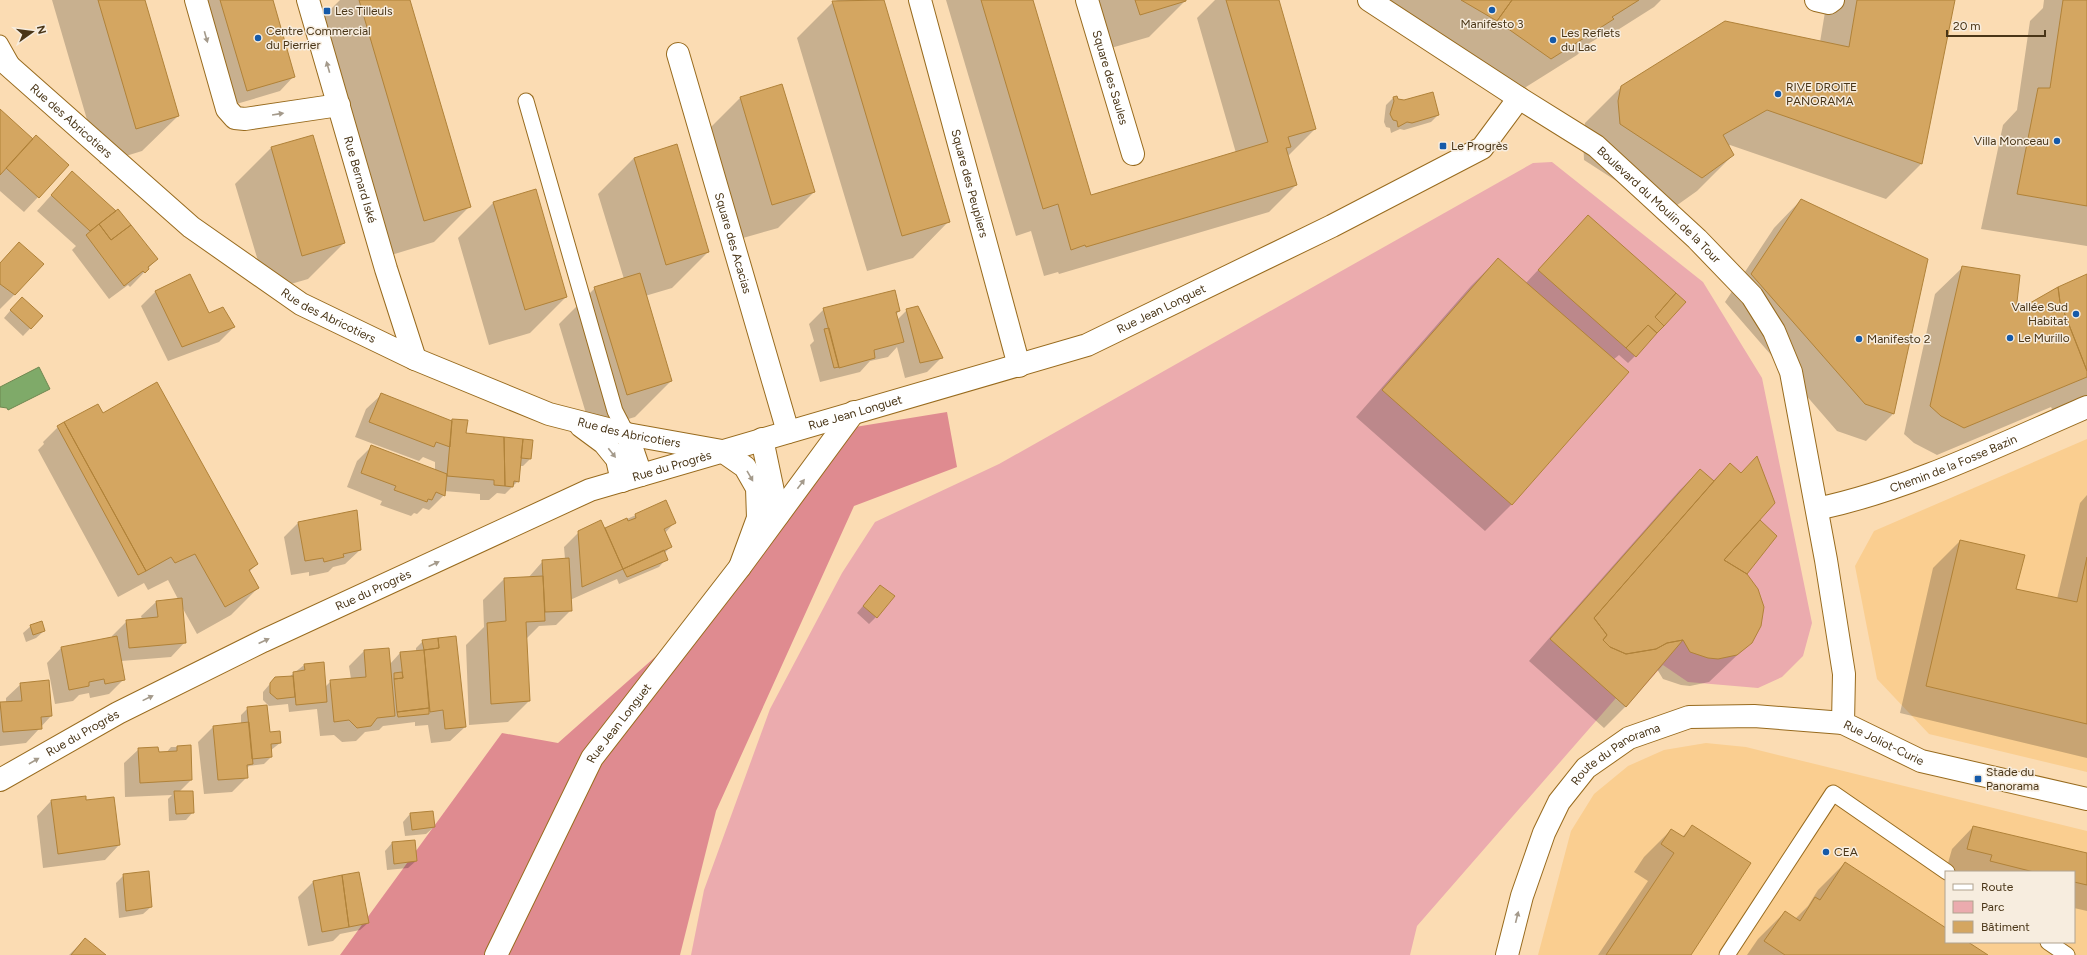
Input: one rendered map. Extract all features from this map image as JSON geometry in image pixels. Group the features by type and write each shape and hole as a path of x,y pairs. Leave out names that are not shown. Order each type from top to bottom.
{"street":[{"path":"196,0 227,109 235,118 245,119 339,105"},
{"name":"Rue Bernard Iské","path":"308,0 386,270 415,359"},
{"name":"Square des Peupliers","path":"920,0 1019,366"},
{"name":"Square des Saules","path":"1087,0 1133,154"},
{"name":"Boulevard du Moulin de la Tour","path":"1369,0 1519,98 1596,146 1697,239 1752,296 1774,331 1791,372 1817,509"},
{"path":"1816,0 1829,3 1833,0"},
{"name":"Square des Acacias","path":"678,54 788,432"},
{"name":"Rue des Abricotiers","path":"0,58 191,227 301,304 415,359 549,414 627,434 722,451"},
{"name":"Rue Jean Longuet","path":"762,439 1019,366 1087,345 1332,226 1482,148 1519,98"},
{"name":"Chemin de la Fosse Bazin","path":"1817,509 1843,504 1945,469 2087,407"},
{"name":"Rue Jean Longuet","path":"496,955 592,758 740,567 854,412"},
{"path":"572,420 604,443 631,478"},
{"path":"627,434 631,478"},
{"path":"762,439 778,515"},
{"name":"Rue du Progrès","path":"0,780 118,713 263,641 590,490 762,439"},
{"path":"722,451 745,467 757,488 758,518 740,567"},
{"name":"Rue Joliot-Curie","path":"1817,509 1844,674 1843,723 1921,761 2087,799"},
{"name":"Route du Panorama","path":"1507,955 1522,896 1544,833 1564,797 1586,768 1629,738 1689,717 1754,716 1843,723"}],"lane":[{"path":"0,43 19,75"},
{"path":"526,101 616,411 627,434"},
{"path":"1727,955 1833,793 1946,871"},
{"path":"2049,943 2067,955"}],"shaded area":[{"path":"39,367 50,389 8,410 7,408 0,407 0,387"},
{"path":"947,412 957,467 854,506 716,811 680,955 340,955 502,733 558,743 724,596 855,427"},
{"path":"2087,439 2087,772 1929,734 1877,679 1855,566 1874,531"},
{"name":"CEA","path":"1706,743 1746,747 2087,831 2087,955 1538,955 1571,831 1594,794 1628,766 1664,750"}],"green space":[{"path":"1552,162 1703,282 1762,378 1812,623 1803,656 1782,677 1758,688 1688,682 1663,665 1626,707 1616,698 1417,926 1410,955 691,955 704,890 770,709 842,573 875,522 999,464 1533,163"}],"building":[{"path":"98,0 145,0 179,116 136,129"},
{"name":"Centre Commercial du Pierrier","path":"220,0 273,0 295,77 247,91"},
{"path":"359,0 410,0 471,207 424,221"},
{"path":"884,0 950,222 902,236 832,1"},
{"path":"981,0 1033,0 1091,195 1268,142 1226,0 1279,0 1316,129 1288,137 1291,147 1286,148 1297,185 1086,247 1085,245 1071,250 1058,204 1043,209"},
{"path":"1135,0 1186,0 1186,1 1140,15"},
{"name":"Manifesto 3","path":"1461,0 1512,0 1497,21"},
{"name":"Les Reflets du Lac","path":"1512,0 1639,0 1612,17 1614,19 1551,59 1497,21"},
{"name":"RIVE DROITE PANORAMA","path":"1857,0 1955,0 1922,164 1767,110 1723,135 1734,155 1702,178 1620,124 1618,101 1621,86 1725,21 1849,47"},
{"name":"Villa Monceau","path":"2063,0 2087,0 2087,206 2017,194 2038,88 2050,88"},
{"path":"782,84 815,192 772,205 740,97"},
{"path":"1433,92 1439,115 1412,123 1407,122 1398,127 1397,121 1393,120 1390,114 1394,101 1393,97 1397,96 1398,99 1404,100"},
{"path":"0,109 33,139 0,175"},
{"path":"36,135 69,165 39,198 6,168"},
{"path":"313,135 345,243 302,256 271,147"},
{"path":"677,144 709,252 666,265 634,158"},
{"path":"72,171 116,211 90,231 51,195"},
{"path":"536,189 567,297 525,310 493,202"},
{"name":"Manifesto 2","path":"1801,199 1928,259 1894,414 1865,404 1751,274"},
{"path":"118,209 131,225 111,240 99,224"},
{"path":"1588,215 1676,293 1655,317 1664,326 1657,333 1648,325 1626,348 1538,270"},
{"path":"99,224 111,240 131,225 158,259 148,267 149,269 145,273 143,271 124,286 86,235"},
{"path":"19,242 44,264 15,295 0,284 0,263"},
{"path":"1498,258 1629,372 1512,505 1382,390"},
{"name":"Le Murillo","path":"1962,266 2020,275 2016,311 2058,287 2060,302 2087,371 2087,377 1964,428 1941,416 1930,406"},
{"path":"640,273 672,381 627,395 594,287"},
{"path":"190,274 209,313 223,307 235,327 182,347 155,291"},
{"name":"Vallée Sud Habitat","path":"2087,274 2087,371 2060,302 2058,287"},
{"path":"895,290 900,311 896,312 904,342 874,350 875,358 839,368 823,308"},
{"path":"1676,293 1686,302 1664,326 1655,317"},
{"path":"22,297 43,316 31,329 10,310"},
{"path":"918,306 943,358 920,363 906,309"},
{"path":"1648,325 1657,333 1636,357 1626,348"},
{"path":"829,328 839,367 834,368 824,329"},
{"path":"157,382 258,564 249,570 259,588 225,607 195,554 175,563 171,557 146,571 64,422 98,404 103,413"},
{"path":"381,393 452,421 450,447 436,442 434,447 369,422"},
{"path":"452,419 468,420 466,433 504,437 505,486 494,485 494,480 447,476"},
{"path":"64,422 146,571 138,575 57,426"},
{"path":"504,437 523,439 519,482 514,481 513,487 505,486"},
{"path":"523,439 533,440 531,459 521,458"},
{"path":"371,445 447,474 445,496 436,492 432,500 428,499 427,502 394,490 396,486 361,473"},
{"path":"1757,456 1775,503 1724,560 1747,574 1758,589 1764,607 1761,626 1752,643 1737,655 1718,659 1708,658 1690,652 1683,640 1667,643 1656,649 1626,654 1610,647 1603,640 1607,635 1594,618 1730,463 1741,473"},
{"path":"1700,469 1714,481 1594,618 1607,635 1603,640 1610,647 1626,654 1656,649 1667,643 1683,640 1626,707 1550,639"},
{"path":"666,500 676,523 664,529 672,547 623,569 605,528 627,518 628,521 636,518 635,514"},
{"path":"357,510 361,550 343,554 344,557 324,562 323,558 305,561 298,522"},
{"path":"601,520 623,569 582,587 578,531"},
{"path":"1760,520 1777,536 1747,574 1724,560"},
{"path":"1960,540 2025,555 2016,589 2077,602 2087,557 2087,724 1926,686"},
{"path":"664,550 668,560 627,577 623,569"},
{"path":"569,558 572,611 545,612 542,560"},
{"path":"543,576 545,621 526,622 530,701 491,704 487,623 506,621 504,578"},
{"path":"880,585 895,596 877,618 863,606"},
{"path":"182,598 186,643 129,648 126,620 158,617 156,601"},
{"path":"42,621 45,631 33,635 30,625"},
{"path":"117,636 125,680 105,684 104,679 89,682 89,686 69,690 61,647"},
{"path":"456,636 466,727 445,729 443,710 430,712 424,650 439,648 438,638"},
{"path":"438,638 439,648 424,650 422,640"},
{"path":"389,648 395,716 377,718 371,726 357,728 349,720 334,722 330,680 366,677 364,650"},
{"path":"424,650 429,708 397,712 394,679 403,678 400,652"},
{"path":"324,662 327,702 296,705 293,672 305,670 304,664"},
{"path":"402,672 403,678 394,679 394,673"},
{"path":"293,676 295,697 277,699 270,693 270,683 275,677"},
{"path":"49,680 52,716 41,717 42,729 3,732 0,702 22,701 20,683"},
{"path":"267,705 270,732 280,731 281,743 271,744 272,757 252,759 247,707"},
{"path":"429,708 429,714 398,717 397,712"},
{"path":"249,722 253,764 247,765 248,778 218,780 213,726"},
{"path":"191,745 192,780 140,783 138,748 158,747 159,752 177,751 177,746"},
{"path":"174,791 193,791 194,813 176,814"},
{"path":"86,796 86,800 114,797 120,845 58,854 51,800"},
{"path":"433,811 435,827 412,830 410,813"},
{"path":"1692,825 1751,863 1691,955 1606,955 1674,853 1661,844 1671,829 1684,837"},
{"path":"1973,826 2087,853 2087,885 2075,882 2075,871 2030,871 1990,861 1992,855 1967,849"},
{"path":"415,840 417,861 394,864 392,842"},
{"path":"1845,862 1945,927 1945,943 1970,943 1988,955 1785,955 1764,941 1785,911 1800,921 1815,897 1820,900"},
{"path":"149,871 152,907 126,911 123,874"},
{"path":"359,872 369,923 349,927 342,875"},
{"path":"342,875 349,927 322,932 313,881"},
{"path":"85,938 106,955 71,955"}],"place":[{"name":"Manifesto 3","path":"1492,10"},
{"name":"Les Tilleuls","path":"327,11"},
{"name":"Centre Commercial du Pierrier","path":"258,38"},
{"name":"Les Reflets du Lac","path":"1553,40"},
{"name":"RIVE DROITE PANORAMA","path":"1778,94"},
{"name":"Villa Monceau","path":"2057,141"},
{"name":"Le Progrès","path":"1443,146"},
{"name":"Vallée Sud Habitat","path":"2076,314"},
{"name":"Le Murillo","path":"2010,338"},
{"name":"Manifesto 2","path":"1859,339"},
{"name":"Stade du Panorama","path":"1978,779"},
{"name":"CEA","path":"1826,852"}]}
